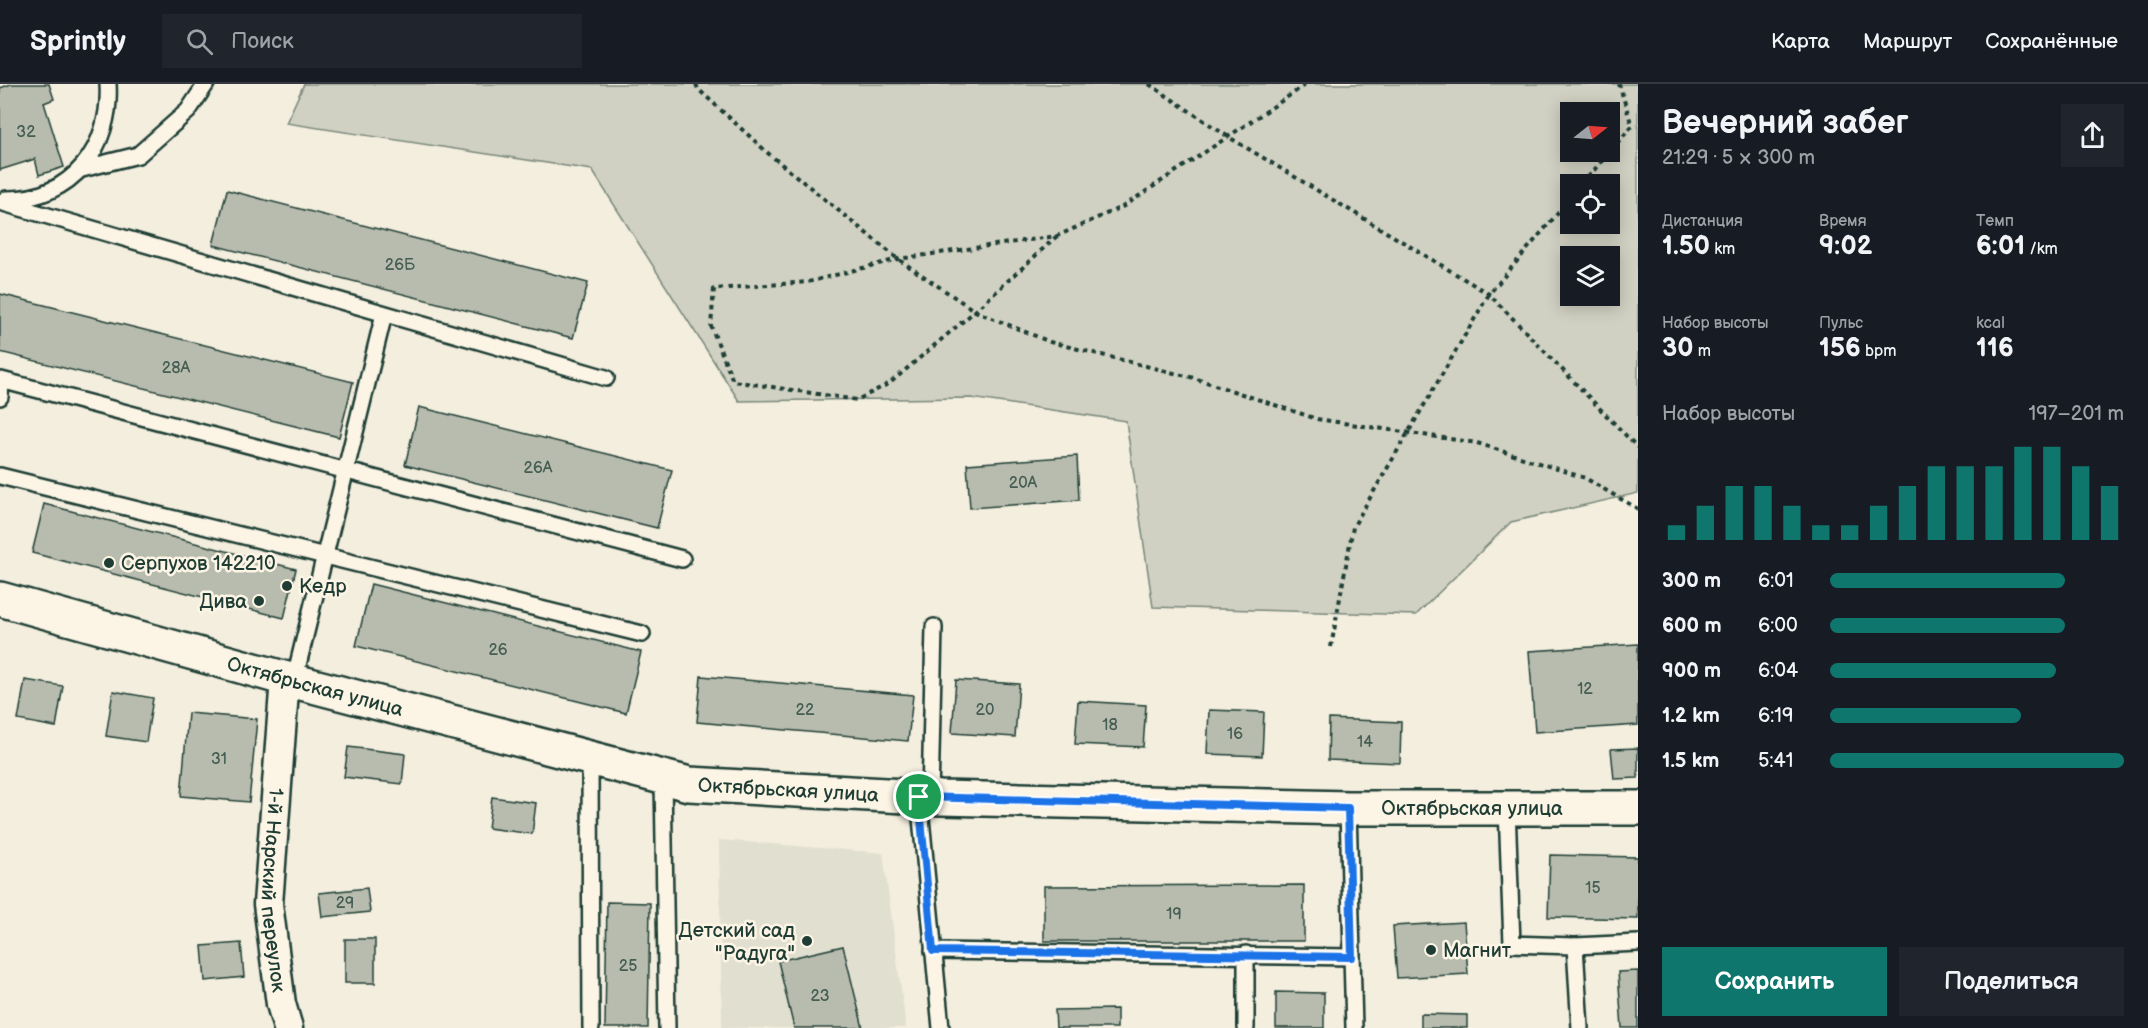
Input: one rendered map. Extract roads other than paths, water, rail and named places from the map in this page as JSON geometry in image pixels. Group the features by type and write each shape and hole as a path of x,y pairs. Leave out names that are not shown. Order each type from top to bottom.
{"street":[{"name":"Октябрьская улица","path":"0,599 290,680 689,784 925,797 1348,808 1638,808"},
{"path":"0,609 41,610"},
{"name":"1-й Нарский переулок","path":"288,1028 281,1004 268,904 290,680"}],"lane":[{"path":"0,201 23,200 55,189 82,169 100,141 109,108 108,84"},
{"path":"82,169 138,156 188,111 206,84"},
{"path":"0,201 606,378"},
{"path":"290,680 346,471 384,314"},
{"path":"0,397 1,380 682,559"},
{"path":"0,476 642,634"},
{"path":"934,627 925,797 933,951 940,1028"},
{"path":"590,759 591,1028"},
{"path":"663,778 667,1028"},
{"path":"1348,808 1354,1028"},
{"path":"1507,808 1512,944 1575,946 1638,943"},
{"path":"1575,946 1580,1028"},
{"path":"933,951 1352,957"},
{"path":"1246,954 1246,1028"}],"place":[{"name":"Серпухов 142210","path":"109,563"},
{"name":"Кедр","path":"287,586"},
{"name":"Дива","path":"259,601"},
{"name":"Детский сад \"Радуга\"","path":"807,941"},
{"name":"Магнит","path":"1431,950"}]}
